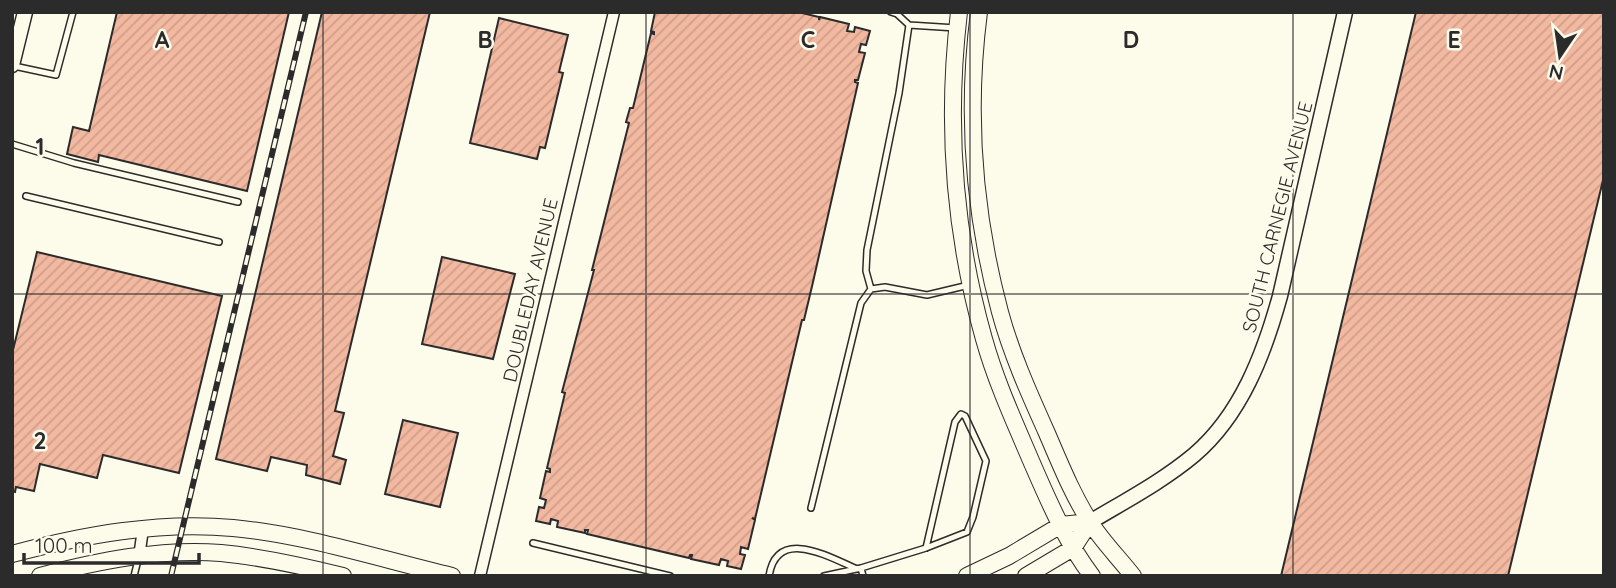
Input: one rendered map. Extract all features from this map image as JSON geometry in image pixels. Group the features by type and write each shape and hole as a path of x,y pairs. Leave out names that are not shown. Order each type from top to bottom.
{"main road":[{"path":"979,12 973,93 977,183 1000,314 1023,379 1057,457 1090,522 1133,576"},
{"path":"958,20 952,93 955,186 985,340 1011,415 1061,525 1092,576"},
{"path":"967,576 1009,556 1061,525 1090,522"},
{"path":"1026,576 1073,548 1090,522"},
{"path":"12,554 62,541 143,529 193,526 283,536 452,576"},
{"path":"40,576 98,561 176,553 221,553 291,564 343,576"}],"street":[{"path":"12,65 15,43 25,12"},
{"name":"DOUBLEDAY AVENUE","path":"480,576 614,12"},
{"name":"SOUTH CARNEGIE AVENUE","path":"1090,522 1193,456 1210,440 1254,372 1269,336 1280,296 1345,12"},
{"path":"139,557 143,529"}],"lane":[{"path":"12,65 56,75 73,12"},
{"path":"891,12 909,25 958,20"},
{"path":"871,289 866,271 867,250 899,93 909,25"},
{"path":"12,144 74,163 238,202"},
{"path":"26,196 219,242"},
{"path":"811,508 861,303 871,289 885,287 927,295 972,284"},
{"path":"824,576 926,548 967,532 986,461 965,416 961,414 955,422 926,548"},
{"path":"533,543 670,576"},
{"path":"769,576 771,562 779,552 787,548 827,556 859,568 863,576"},
{"path":"134,576 139,557"}],"building":[{"path":"117,12 289,12 247,191 99,155 98,162 67,154 73,127 89,131"},
{"path":"322,12 430,12 335,411 344,413 333,456 346,460 340,484 306,475 307,465 271,457 267,471 216,459"},
{"path":"655,12 798,12 819,17 819,20 820,17 849,24 847,31 854,32 855,27 870,31 866,45 861,44 859,52 865,53 858,80 855,80 858,83 813,282 755,519 752,518 755,520 748,549 741,547 740,554 745,555 741,569 727,566 728,561 721,559 719,565 691,559 692,555 689,558 587,534 588,530 585,530 585,533 557,527 558,521 551,519 550,524 536,521 539,507 544,508 546,500 540,498 546,471 550,472 547,468 565,393 562,392 629,123 626,122 630,108 633,108 651,33 654,34 651,31"},
{"path":"1416,12 1604,12 1604,176 1508,576 1281,576"},
{"path":"499,18 568,35 559,72 563,73 545,148 540,147 537,159 470,143"},
{"path":"37,252 222,296 179,473 103,455 97,478 40,464 34,491 16,487 15,492 12,491 12,354"},
{"path":"442,257 515,274 493,359 422,344"},
{"path":"403,420 458,433 440,507 385,494"}],"railway":[{"path":"171,576 306,12"}]}
